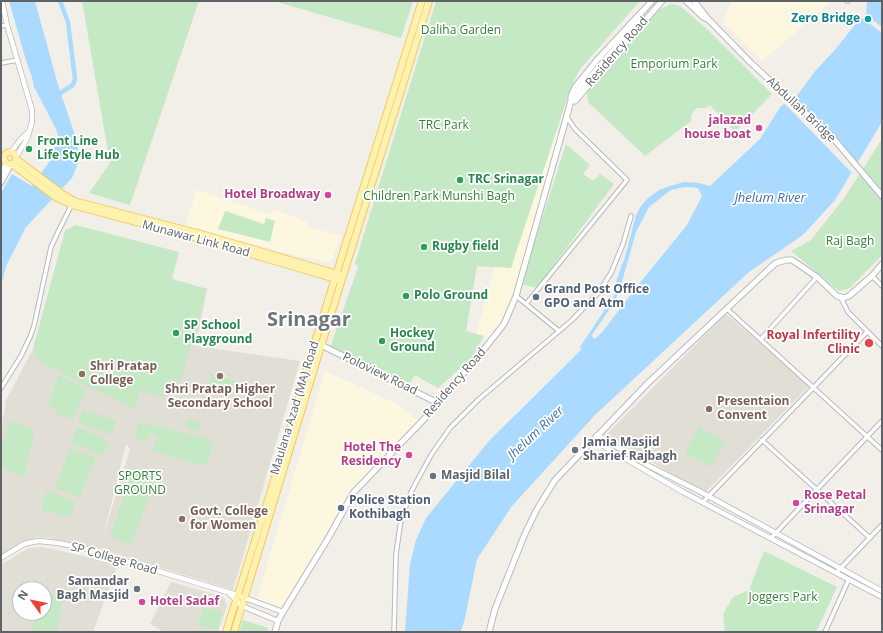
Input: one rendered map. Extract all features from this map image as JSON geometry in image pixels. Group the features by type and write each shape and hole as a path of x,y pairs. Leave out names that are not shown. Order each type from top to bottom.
{"main road":[{"name":"Maulana Azad (MA) Road","path":"226,632 422,1"},
{"name":"Maulana Azad (MA) Road","path":"234,632 321,345 430,1"},
{"name":"Residency Road","path":"275,632 278,621 283,612 329,537 353,493 438,403 504,324 516,296 571,101 571,96 581,79 652,1"},
{"path":"571,101 582,86 657,1"},
{"name":"Residency Road","path":"571,101 575,101 579,97 662,1"},
{"path":"686,1 703,17 708,19"},
{"path":"694,1 708,19"},
{"name":"Abdullah Bridge","path":"708,19 762,74 833,138 882,196"},
{"path":"1,149 14,154 1,175"},
{"path":"9,152 5,155 10,161"},
{"name":"Munawar Link Road","path":"10,161 32,174 59,195 73,203 343,279"},
{"path":"1,182 10,161"},
{"path":"489,632 506,582 536,511 555,480 648,383 776,263 792,260 817,277 841,298 849,296 872,276 882,264"},
{"name":"Poloview Road","path":"321,345 438,403"}],"street":[{"path":"2,1 32,110 32,122 24,145 10,161"},
{"path":"1,26 8,25"},
{"path":"1,63 18,60"},
{"path":"526,304 627,180 575,128 566,116"},
{"path":"9,152 28,131"},
{"path":"1,388 21,356 30,337 34,326 52,247 73,203"},
{"path":"394,632 396,554 401,520 411,492 422,469 430,455 450,428 479,399 559,331 589,303 608,279 623,244 631,216"},
{"path":"872,276 882,286"},
{"path":"761,339 817,277"},
{"path":"516,296 559,331"},
{"path":"841,298 848,312 882,346"},
{"path":"727,309 882,450"},
{"path":"703,502 867,332"},
{"path":"771,538 882,421"},
{"path":"597,435 624,452 775,533 839,571 849,579 882,597"},
{"path":"593,440 652,475 771,538 882,591"},
{"path":"762,440 870,538"},
{"path":"621,457 624,452"},
{"path":"839,571 882,525"},
{"name":"SP College Road","path":"1,558 24,544 39,541 58,542 229,592 242,606 278,621"},
{"path":"824,632 849,579"},
{"path":"236,598 244,598 283,612"}],"shaded area":[{"path":"732,1 832,1 762,61 723,22"},
{"path":"557,130 559,138 514,295 502,322 489,340 484,336 476,334 495,267 511,267"},
{"path":"197,190 271,215 273,209 307,222 308,228 341,235 332,260 326,262 307,258 185,227"},
{"path":"76,225 172,279 207,289 196,346 300,361 233,590 100,549 48,538 37,537 1,555 1,434 6,400 33,349 65,231","holes":["126,444 130,449 103,537"]},
{"name":"Presentaion Convent","path":"726,314 810,385 704,494 607,434"},
{"path":"325,371 397,404 418,421 351,491 282,607 257,599"},
{"path":"43,547 118,564 93,632 1,632 1,565 28,548"},
{"path":"171,582 224,597 227,606 218,632 164,632 150,624"}],"green space":[{"path":"82,1 199,1 130,205 89,193 110,163"},
{"path":"274,1 413,1 401,38"},
{"name":"TRC Srinagar","path":"436,1 640,1 580,69 571,87 511,268 477,266 466,331 484,336 472,358 438,388 415,375 407,388 329,351 358,267 355,263"},
{"name":"Emporium Park","path":"671,4 680,6 709,31 772,94 735,132 710,105 706,108 697,108 691,116 691,121 645,156 588,102 587,89 658,10"},
{"name":"Raj Bagh","path":"882,139 882,255 850,288 839,291 791,251 811,240 845,197"},
{"path":"566,144 590,165 583,174 593,181 600,174 614,184 537,288 521,284"},
{"path":"225,211 264,224 266,218 275,221 270,242 218,229"},
{"path":"76,225 179,252 172,279 207,289 180,382 169,378 164,397 140,391 135,409 62,374 63,371 42,365 33,349 65,231"},
{"path":"59,375 86,389 73,419 59,415 48,404"},
{"path":"211,375 236,381 231,396 208,390"},
{"path":"83,409 117,421 111,435 78,422"},
{"path":"188,419 201,422 198,432 186,428"},
{"path":"10,421 35,429 24,478 1,467 1,447"},
{"path":"139,422 214,440 206,466 152,451 158,436 150,434 148,442 135,438 138,429 136,428"},
{"path":"77,427 109,441 103,456 71,443"},
{"path":"699,427 725,441 711,467 685,453"},
{"path":"70,448 96,458 79,497 55,488"},
{"name":"SPORTS GROUND","path":"132,468 157,476 131,545 111,537"},
{"path":"46,491 75,501 71,517 41,510"},
{"name":"Joggers Park","path":"764,551 837,587 816,632 725,632 723,614 733,597 749,590"},
{"path":"52,596 63,598 57,632 31,632 34,621 52,621"},
{"path":"204,608 222,611 217,630 197,625"},
{"path":"243,620 268,628 267,632 239,632"}],"water":[{"path":"9,1 35,1 58,85 76,138 79,154 77,166 72,178 26,227 6,266 1,286 1,193 12,174 32,186 52,158 54,148 60,142 56,129 34,87"},
{"name":"Jhelum River","path":"867,1 882,1 882,122 835,200 803,235 749,272 595,415 512,506 477,559 461,632 405,632 410,564 416,540 426,518 489,441 581,350 580,347 614,296 618,284 616,282 625,257 636,215 641,206 648,198 659,190 670,186 684,182 699,183 710,186 760,139 781,106 796,97 816,70 834,51 854,26 866,15","holes":["685,187 698,188 702,196 687,225 603,331 596,338 593,338 592,335 613,304 619,292 636,232 649,207 671,190"]}],"pier":[{"name":"Zero Bridge","path":"864,13 882,27 882,33 861,17"},
{"path":"791,98 858,166 853,174 783,102"}],"waterway":[{"path":"57,95 73,85 75,79 68,22 60,1"}],"place":[{"name":"Zero Bridge","path":"868,19"},
{"name":"jalazad house boat","path":"759,128"},
{"name":"Front Line Life Style Hub","path":"29,149"},
{"name":"TRC Srinagar","path":"460,180"},
{"name":"Hotel Broadway","path":"328,195"},
{"name":"Rugby field","path":"424,247"},
{"name":"Polo Ground","path":"406,296"},
{"name":"Grand Post Office GPO and Atm","path":"536,297"},
{"name":"SP School Playground","path":"176,333"},
{"name":"Hockey Ground","path":"382,341"},
{"name":"Royal Infertility Clinic","path":"869,343"},
{"name":"Shri Pratap College","path":"82,374"},
{"name":"Shri Pratap Higher Secondary School","path":"220,376"},
{"name":"Presentaion Convent","path":"709,409"},
{"name":"Jamia Masjid Sharief Rajbagh","path":"575,450"},
{"name":"Hotel The Residency","path":"409,455"},
{"name":"Masjid Bilal","path":"433,476"},
{"name":"Rose Petal Srinagar","path":"796,503"},
{"name":"Police Station Kothibagh","path":"341,508"},
{"name":"Govt. College for Women","path":"182,519"},
{"name":"Samandar Bagh Masjid","path":"137,589"},
{"name":"Hotel Sadaf","path":"142,602"}],"district":[{"name":"Srinagar","path":"309,320"}],"park label":[{"name":"Daliha Garden","path":"461,31"},
{"name":"TRC Park","path":"444,126"},
{"name":"Children Park Munshi Bagh","path":"439,197"}]}
